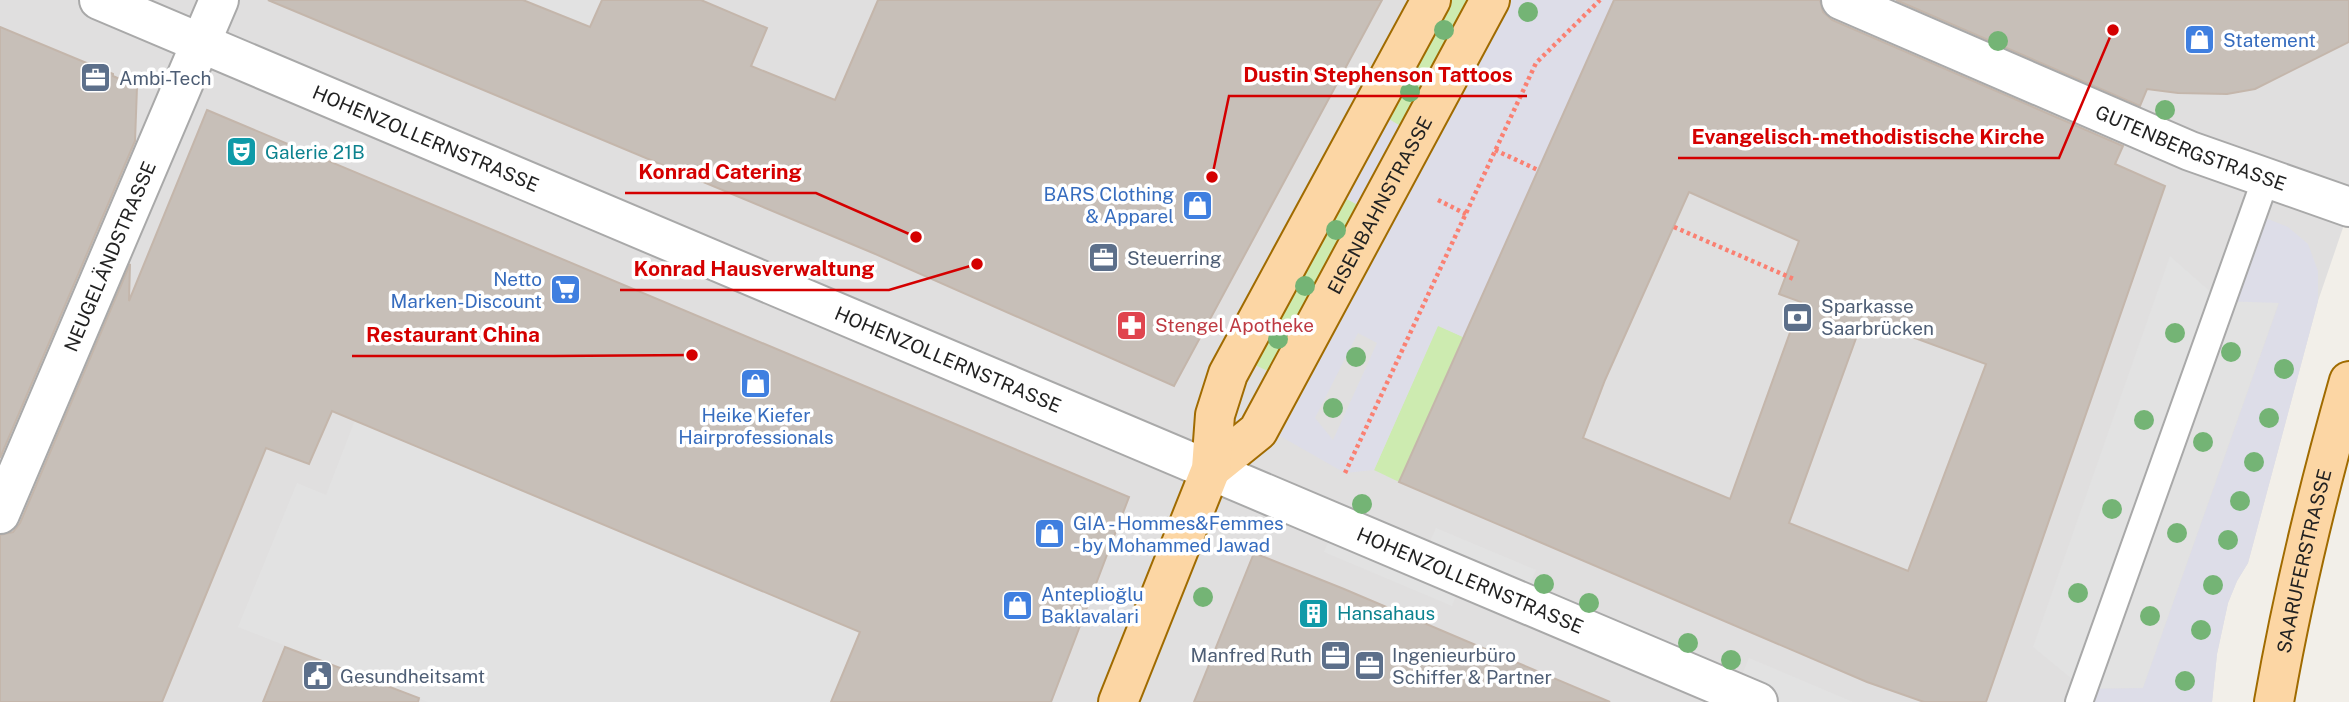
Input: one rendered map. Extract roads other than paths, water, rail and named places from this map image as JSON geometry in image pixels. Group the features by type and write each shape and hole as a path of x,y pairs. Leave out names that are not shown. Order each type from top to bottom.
{"main road":[{"name":"EISENBAHNSTRASSE","path":"1118,702 1211,469 1215,415 1228,374 1431,0"},
{"name":"EISENBAHNSTRASSE","path":"1211,469 1258,431 1490,0"},
{"name":"SAARUFERSTRASSE","path":"2274,702 2287,625 2315,503 2349,381"}],"street":[{"name":"HOHENZOLLERNSTRASSE","path":"99,0 1758,702"},
{"name":"NEUGELÄNDSTRASSE","path":"0,514 219,0"},
{"name":"GUTENBERGSTRASSE","path":"1841,0 2190,151 2349,207"}],"lane":[{"path":"2079,702 2266,178"}],"place":[{"name":"Evangelisch-methodistische Kirche","path":"2113,30"},
{"name":"Statement","path":"2200,40"},
{"name":"Ambi-Tech","path":"96,78"},
{"name":"Galerie 21B","path":"242,152"},
{"name":"Dustin Stephenson Tattoos","path":"1212,177"},
{"name":"BARS Clothing & Apparel","path":"1197,205"},
{"name":"Konrad Catering","path":"916,237"},
{"name":"Steuerring","path":"1104,258"},
{"name":"Konrad Hausverwaltung","path":"977,264"},
{"name":"Netto Marken-Discount","path":"565,290"},
{"name":"Sparkasse Saarbrücken","path":"1798,317"},
{"name":"Stengel Apotheke","path":"1132,325"},
{"name":"Restaurant China","path":"692,355"},
{"name":"Heike Kiefer Hairprofessionals","path":"756,384"},
{"name":"GIA - Hommes&Femmes - by Mohammed Jawad","path":"1050,534"},
{"name":"Anteplioğlu Baklavalari","path":"1018,605"},
{"name":"Hansahaus","path":"1314,613"},
{"name":"Manfred Ruth","path":"1335,655"},
{"name":"Ingenieurbüro Schiffer & Partner","path":"1369,666"},
{"name":"Gesundheitsamt","path":"317,676"}]}
